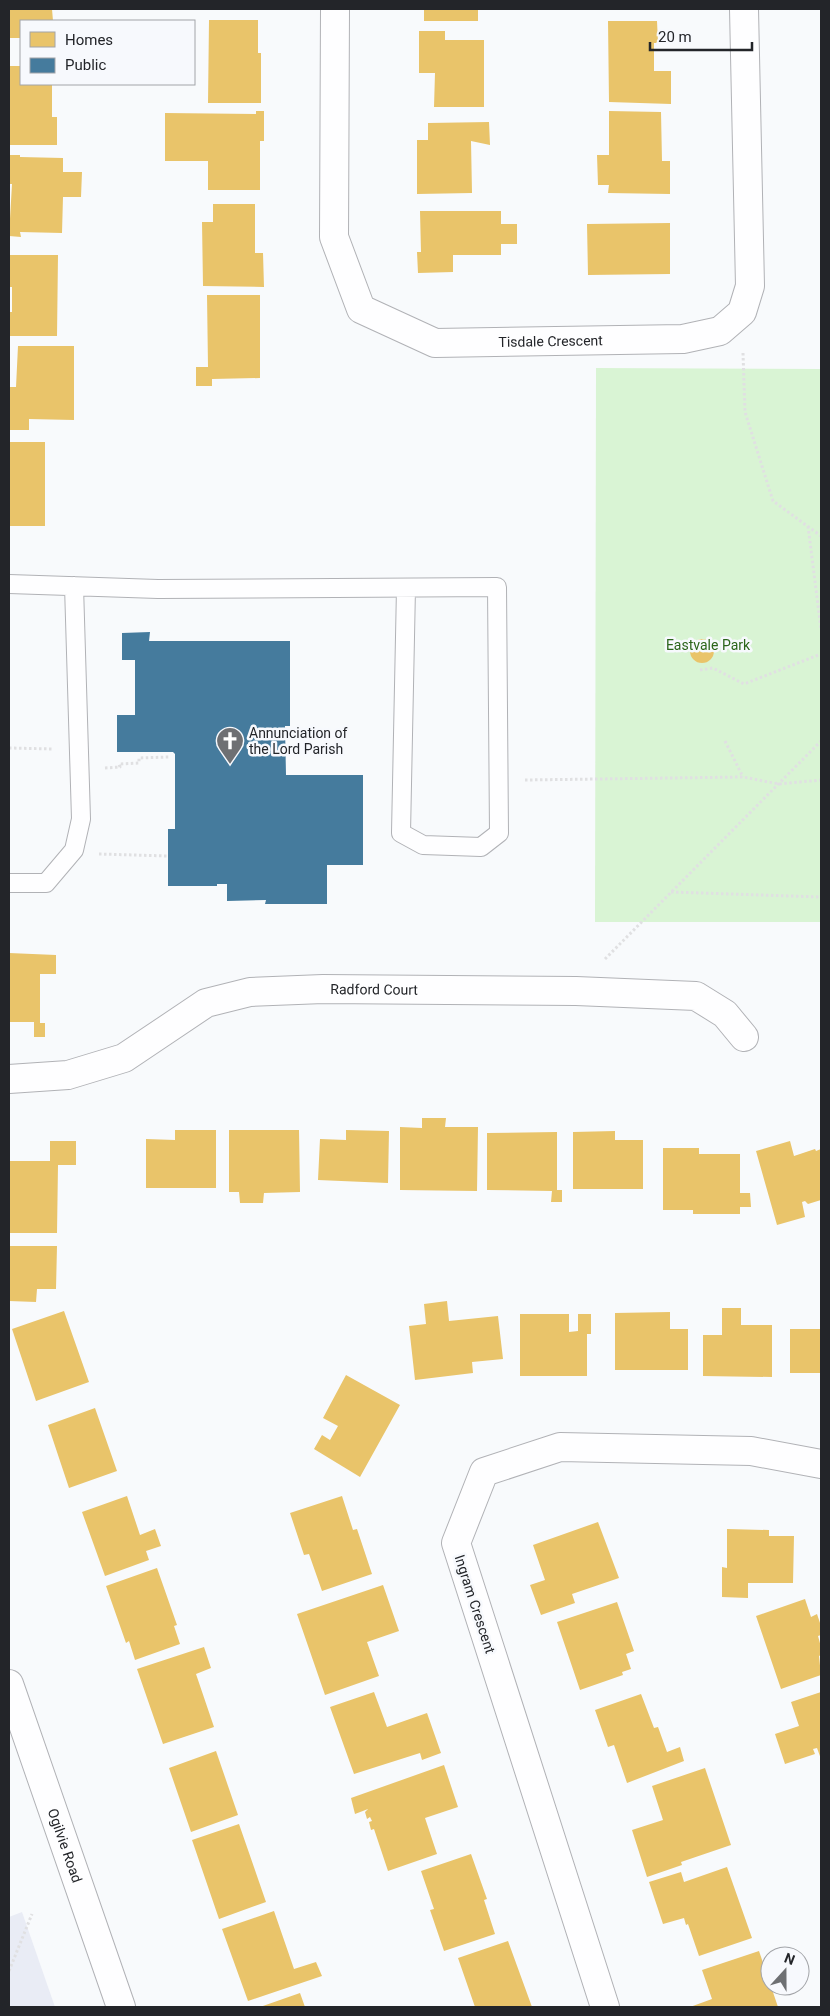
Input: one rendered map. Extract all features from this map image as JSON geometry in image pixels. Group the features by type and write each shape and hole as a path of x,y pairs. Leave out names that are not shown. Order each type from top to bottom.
{"street":[{"name":"Tisdale Crescent","path":"335,9 334,238 361,309 435,343 682,339 720,330 742,312"},
{"path":"742,312 750,286 744,9"},
{"name":"Radford Court","path":"9,1080 68,1075 124,1058 206,1003 250,992 323,989 576,990 696,996 725,1014 744,1037"},
{"name":"Ingram Crescent","path":"605,2007 456,1543 480,1481 484,1472 560,1447 752,1451 821,1464"},
{"name":"Ogilvie Road","path":"9,1684 121,2007"}],"lane":[{"path":"9,584 158,589 497,587 499,833 481,847 423,845 401,833 406,588"},
{"path":"9,883 46,882 74,850 81,819 74,586"}],"path":[{"path":"742,312 745,412 773,501 821,536"},
{"path":"808,526 821,629"},
{"path":"700,670 713,668 744,684 821,654"},
{"path":"725,741 743,776"},
{"path":"576,990 821,741"},
{"path":"9,748 78,749"},
{"path":"80,769 120,767 119,764 139,762 139,758 169,757"},
{"path":"498,780 743,776 779,784 821,780"},
{"path":"74,850 104,855 168,856"},
{"path":"671,892 821,897"},
{"path":"9,1970 32,1914"}],"shaded area":[{"path":"22,1912 55,2007 9,2007 9,1917"}],"green space":[{"name":"Eastvale Park","path":"596,368 821,369 821,922 595,922"}],"building: Homes":[{"path":"9,9 52,9 53,20 20,20 20,38 9,38"},
{"path":"424,9 478,9 478,21 424,21"},
{"path":"209,20 258,20 258,53 261,53 261,103 208,103"},
{"path":"608,21 657,21 658,43 654,43 654,71 671,71 671,104 609,102"},
{"path":"419,31 445,31 445,40 484,40 484,107 434,107 435,73 419,73"},
{"path":"9,66 20,66 20,85 52,85 52,117 57,117 57,145 9,145"},
{"path":"256,111 264,111 264,141 260,141 260,190 208,190 208,161 165,161 165,113 256,114"},
{"path":"609,111 661,112 662,161 670,161 670,194 608,193 609,185 598,185 597,155 609,155"},
{"path":"489,122 490,145 471,141 472,193 417,194 417,140 428,140 428,123"},
{"path":"9,155 63,158 63,172 82,172 81,197 63,197 62,233 20,232 21,237 9,236 12,184 9,184"},
{"path":"213,204 255,204 255,253 263,253 264,287 203,286 202,222 213,222"},
{"path":"420,211 501,211 501,224 517,224 517,244 501,244 501,255 453,255 453,272 418,273 417,252 421,252"},
{"path":"670,223 670,274 588,275 587,224"},
{"path":"9,255 58,255 57,336 9,336 9,312 12,312 12,287 9,287"},
{"path":"207,295 260,295 260,378 212,379 212,386 196,386 196,367 208,367"},
{"path":"18,346 74,346 74,420 29,419 29,430 9,430 9,387 16,387"},
{"path":"9,442 45,442 45,526 9,526"},
{"path":"702,639 711,642 714,651 711,660 702,663 693,660 690,651 693,642"},
{"path":"9,953 56,955 56,974 40,974 40,1023 45,1023 45,1037 34,1037 34,1022 9,1022"},
{"path":"422,1118 446,1118 445,1127 478,1127 477,1191 400,1190 400,1127 422,1128"},
{"path":"175,1130 216,1130 216,1188 146,1188 146,1139 175,1140"},
{"path":"229,1130 299,1130 300,1192 264,1193 263,1203 240,1203 239,1192 229,1192"},
{"path":"346,1130 389,1131 388,1183 318,1180 320,1139 346,1140"},
{"path":"615,1131 615,1140 643,1140 643,1189 573,1189 573,1132"},
{"path":"557,1132 557,1190 562,1190 562,1202 551,1202 552,1191 487,1190 487,1133"},
{"path":"50,1141 76,1141 76,1165 58,1165 57,1233 9,1233 9,1161 50,1161"},
{"path":"790,1141 794,1156 815,1149 816,1151 821,1149 821,1200 808,1204 805,1201 802,1202 805,1217 777,1225 756,1151"},
{"path":"663,1148 699,1148 699,1154 740,1154 740,1193 750,1193 751,1207 740,1207 740,1214 693,1214 693,1210 663,1210"},
{"path":"9,1246 57,1246 56,1289 37,1289 36,1302 9,1301"},
{"path":"447,1301 449,1321 498,1316 503,1359 472,1362 473,1373 415,1380 409,1326 426,1324 424,1304"},
{"path":"722,1308 741,1308 741,1325 772,1325 772,1377 703,1376 703,1335 722,1335"},
{"path":"64,1311 89,1382 36,1401 12,1329"},
{"path":"670,1312 670,1329 688,1329 688,1370 615,1370 615,1313"},
{"path":"520,1314 569,1314 569,1332 578,1331 578,1314 591,1314 591,1334 587,1334 587,1376 520,1376"},
{"path":"790,1329 821,1329 821,1373 790,1373"},
{"path":"346,1375 400,1405 360,1477 314,1449 322,1435 330,1440 338,1426 323,1418"},
{"path":"95,1408 117,1471 69,1488 48,1425"},
{"path":"127,1496 140,1535 155,1529 161,1546 146,1551 149,1560 105,1576 82,1512"},
{"path":"342,1496 353,1530 357,1529 372,1574 322,1591 309,1554 304,1555 290,1513"},
{"path":"598,1522 619,1578 572,1594 575,1603 541,1615 530,1585 545,1580 533,1545"},
{"path":"727,1529 769,1530 769,1536 794,1536 793,1583 748,1583 748,1598 722,1597 722,1567 727,1568"},
{"path":"157,1568 177,1625 174,1626 180,1644 135,1660 129,1641 126,1643 106,1586"},
{"path":"383,1585 399,1631 367,1642 379,1676 325,1695 297,1614"},
{"path":"805,1599 811,1617 817,1614 821,1626 821,1635 818,1636 821,1647 821,1655 819,1656 821,1675 781,1689 756,1616"},
{"path":"617,1602 634,1651 626,1654 631,1669 622,1672 623,1675 580,1690 557,1622"},
{"path":"204,1647 211,1668 196,1674 214,1727 163,1744 137,1669"},
{"path":"374,1692 387,1727 427,1713 441,1753 422,1760 420,1753 354,1774 330,1707"},
{"path":"821,1692 821,1759 817,1748 813,1749 815,1754 785,1764 775,1734 799,1726 791,1702"},
{"path":"641,1694 654,1728 658,1727 667,1752 680,1747 684,1761 627,1783 614,1745 608,1747 595,1710"},
{"path":"216,1751 238,1815 191,1832 169,1768"},
{"path":"444,1765 458,1807 425,1818 437,1854 388,1871 374,1829 371,1830 369,1822 372,1821 370,1817 367,1819 365,1812 368,1809 355,1814 351,1798"},
{"path":"705,1768 731,1845 681,1862 682,1865 647,1877 632,1830 663,1820 652,1786"},
{"path":"239,1824 266,1902 219,1919 192,1840"},
{"path":"471,1854 487,1899 484,1900 495,1934 444,1951 430,1910 434,1909 421,1871"},
{"path":"727,1867 752,1938 699,1956 688,1924 686,1925 684,1918 663,1924 649,1882 681,1872 684,1882"},
{"path":"274,1911 294,1969 316,1962 322,1976 248,2001 222,1929"},
{"path":"508,1941 532,2007 475,2007 458,1958"},
{"path":"759,1951 760,1996 774,1996 778,2007 690,2007 712,1999 702,1970"},
{"path":"300,1993 305,2007 260,2007"}],"building: Public":[{"name":"Annunciation of the Lord Parish","path":"150,632 149,641 290,641 290,726 285,726 286,775 363,775 363,865 327,865 327,904 265,904 266,900 227,901 227,884 217,884 217,886 168,886 168,829 175,829 175,754 173,752 117,752 117,715 135,715 135,660 122,660 122,633"}],"place":[{"name":"Annunciation of the Lord Parish","path":"230,765"}]}
